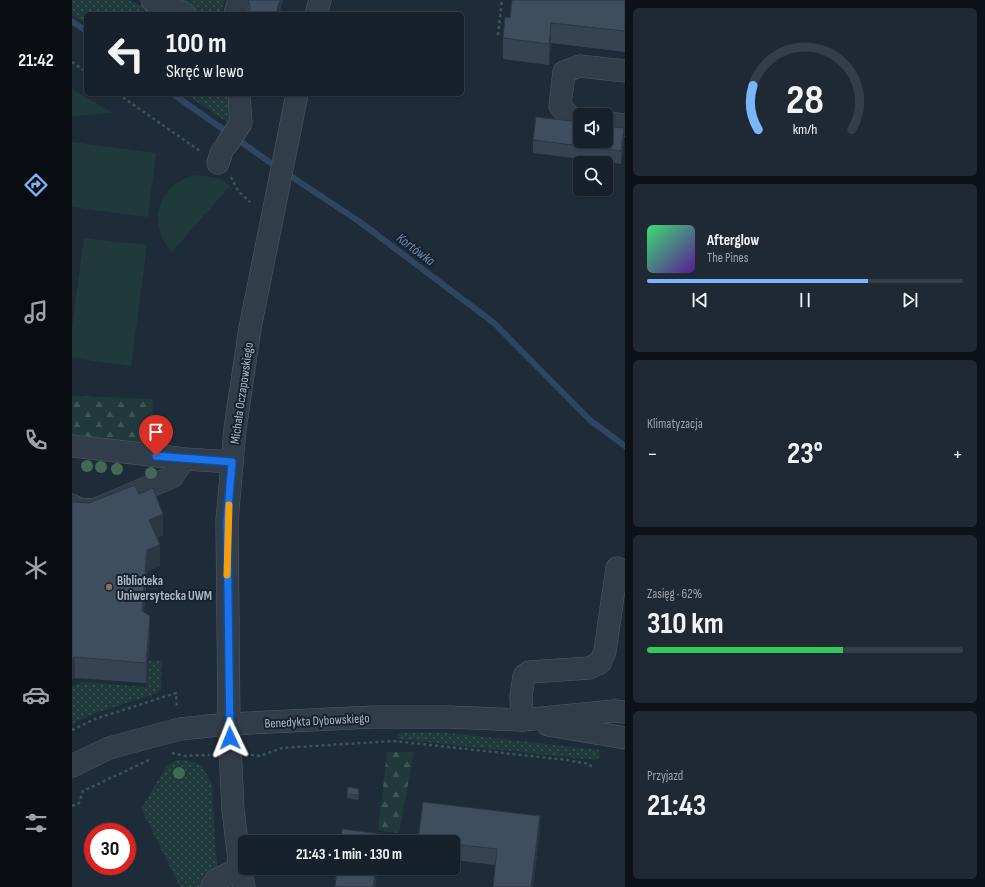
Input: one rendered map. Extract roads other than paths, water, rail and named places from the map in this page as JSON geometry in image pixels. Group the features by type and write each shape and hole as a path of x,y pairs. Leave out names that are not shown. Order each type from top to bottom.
{"street":[{"path":"152,0 179,12"},
{"path":"236,12 239,0"},
{"path":"317,12 320,0"},
{"path":"573,118 560,106 564,72 580,66 625,71"},
{"path":"222,153 241,123 239,96"},
{"name":"Michała Oczapowskiego","path":"242,878 233,810 229,724 227,521 235,429 250,328 296,99"},
{"path":"613,124 625,125"},
{"path":"72,446 185,459 232,462"},
{"path":"72,505 77,509 88,510 100,507 172,477 185,459"},
{"path":"522,720 521,696 524,676 528,672 589,668 600,664 606,651 617,568"},
{"name":"Benedykta Dybowskiego","path":"72,766 109,748 180,729 229,724 373,717 449,717 522,720 625,712"},
{"name":"Benedykta Dybowskiego","path":"522,720 625,738"},
{"path":"212,887 216,880 242,878"}],"waterway":[{"name":"Kortówka","path":"72,21 84,30"},
{"name":"Kortówka","path":"176,96 278,168"},
{"name":"Kortówka","path":"286,173 360,222 494,323 590,420 625,446"}],"place":[{"name":"Biblioteka Uniwersytecka UWM","path":"109,587"}]}
